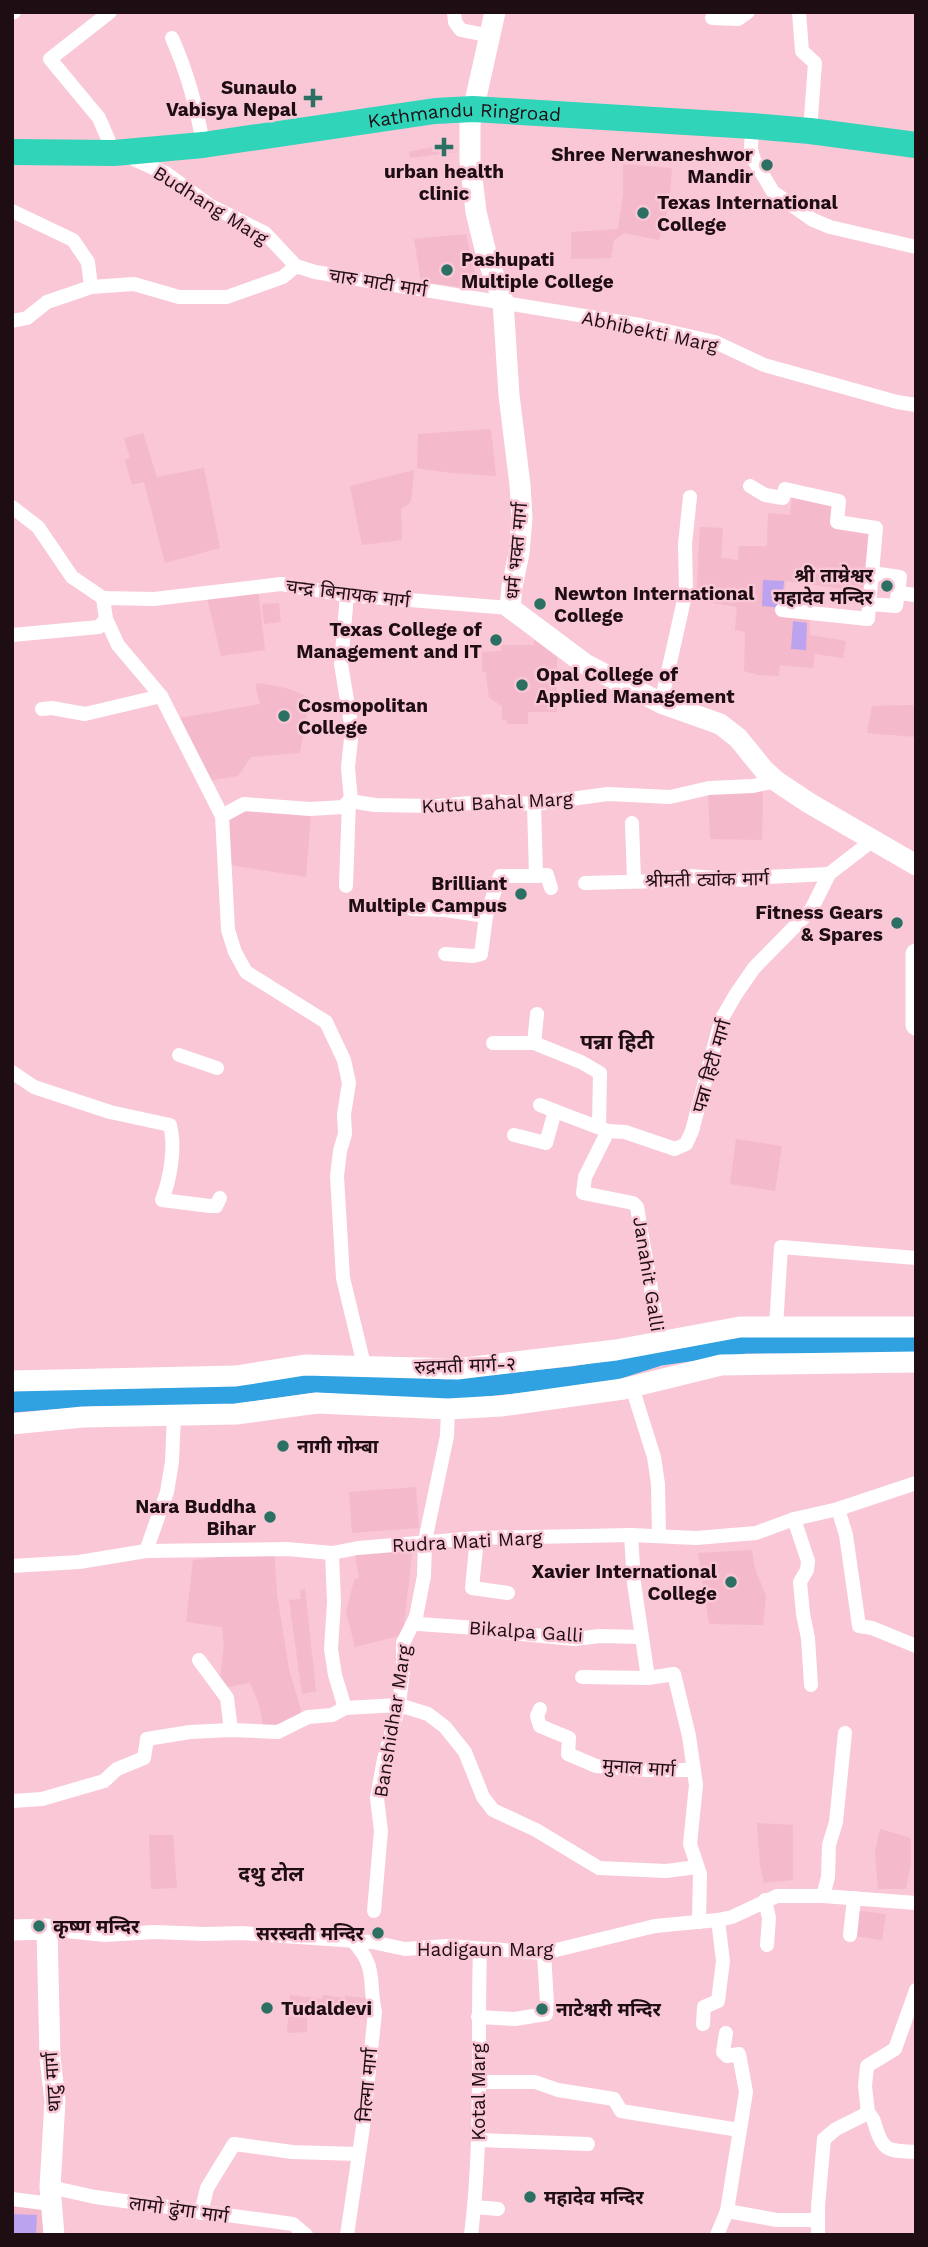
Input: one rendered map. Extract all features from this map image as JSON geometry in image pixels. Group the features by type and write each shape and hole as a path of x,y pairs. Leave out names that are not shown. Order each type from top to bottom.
{"highway":[{"name":"Kathmandu Ringroad","path":"12,152 117,153 204,145 435,111 478,109 752,126 916,145"}],"street":[{"path":"110,12 50,60 99,118 117,153"},
{"path":"454,12 455,22 461,30 491,36"},
{"path":"478,109 495,12"},
{"path":"478,109 494,68 505,12"},
{"path":"712,18 738,19 748,12"},
{"path":"799,12 802,51 816,63 810,131"},
{"path":"172,38 190,81 204,145"},
{"name":"धर्म भक्त मार्ग","path":"478,109 470,160 475,212 503,301 509,395 520,485 522,518 510,608 585,664 661,703 720,724 738,738 764,770 776,780 916,865"},
{"path":"752,126 751,149 754,160 773,192 813,220 830,228 916,247"},
{"name":"Budhang Marg","path":"117,153 167,174 209,205 265,233 296,266"},
{"path":"12,211 73,240 88,262 91,287"},
{"path":"12,321 26,317 47,302 91,287 134,284 180,297 227,297 283,277 296,266"},
{"name":"चारु माटी मार्ग","path":"296,266 314,272 503,301"},
{"name":"Abhibekti Marg","path":"503,301 640,325 715,342 764,365 916,405"},
{"path":"750,486 765,495 783,498 785,489 839,501 837,522 876,528 867,619 782,610"},
{"path":"661,703 686,591 684,558 690,497"},
{"path":"12,507 38,527 72,577 103,598 106,619 118,645 161,696 222,816 229,930 234,952 246,972 326,1022 344,1059 349,1083 344,1114 345,1134 337,1176 343,1278 364,1365"},
{"path":"869,604 895,606 900,577 872,573"},
{"name":"चन्द्र बिनायक मार्ग","path":"103,598 154,599 281,584 347,595 510,608"},
{"path":"898,593 916,596"},
{"path":"346,886 350,801 348,767 352,730 341,664 347,595"},
{"path":"12,635 99,627 106,619"},
{"path":"42,709 85,713 161,696"},
{"name":"Kutu Bahal Marg","path":"222,816 244,804 310,809 343,807 350,801 375,805 437,806 492,801 534,804 608,794 670,797 709,789 753,786 776,780"},
{"path":"534,804 536,876"},
{"path":"632,822 634,880"},
{"name":"पन्ना हिटी मार्ग","path":"540,1105 603,1129 625,1132 675,1149 686,1144 692,1131 721,1020 754,968 811,910 829,874 873,840"},
{"name":"श्रीमती ट्यांक मार्ग","path":"585,883 662,881 690,876 744,880 829,874"},
{"path":"445,954 481,954 486,916 500,876 547,875 551,888"},
{"path":"412,909 445,910 486,916"},
{"path":"916,954 916,1025"},
{"path":"534,1043 537,1014"},
{"path":"493,1043 534,1043 579,1066 600,1073 603,1129"},
{"path":"178,1055 217,1068"},
{"path":"12,1072 34,1087 110,1112 170,1125 173,1136 172,1153 162,1200 216,1206 220,1198"},
{"path":"514,1135 546,1143 555,1111"},
{"name":"Janahit Galli","path":"603,1129 584,1177 583,1193 637,1206 660,1341"},
{"path":"776,1327 781,1247 916,1258"},
{"name":"रुद्रमती मार्ग-२","path":"12,1381 236,1376 305,1365 468,1368 603,1352 740,1326 916,1327"},
{"path":"12,1424 83,1417 236,1414 317,1403 448,1409 536,1402 632,1387 720,1365 916,1362"},
{"path":"632,1387 654,1457 658,1485 659,1535"},
{"name":"Banshidhar Marg","path":"374,1911 381,1831 377,1798 384,1759 399,1705 403,1643 416,1617 424,1576 425,1541 447,1436 448,1409"},
{"path":"146,1551 167,1492 172,1462 174,1416"},
{"name":"Rudra Mati Marg","path":"12,1566 79,1562 146,1551 287,1549 332,1553 425,1541 477,1538 631,1535 696,1538 756,1533 916,1483"},
{"path":"838,1509 846,1535 859,1626 872,1628 916,1646"},
{"path":"794,1519 808,1561 807,1570 800,1582 808,1637 811,1685"},
{"path":"631,1535 648,1678"},
{"path":"477,1538 472,1588 508,1593"},
{"path":"332,1553 334,1602 331,1649 335,1675 345,1708"},
{"name":"Bikalpa Galli","path":"416,1617 418,1624 574,1639 600,1636 642,1637"},
{"path":"199,1660 227,1698 231,1730"},
{"path":"582,1677 648,1678 674,1674 689,1736 696,1785 690,1844 700,1874 699,1922"},
{"path":"12,1801 42,1799 104,1781 117,1769 144,1758 147,1739 190,1731 278,1732 308,1717 332,1715 345,1708 399,1705 428,1714 445,1727 465,1752 483,1797 493,1810 536,1830 599,1868 666,1871 697,1867"},
{"name":"मुनाल मार्ग","path":"540,1709 537,1716 540,1726 569,1738 568,1754 596,1766 694,1770"},
{"path":"823,1896 828,1878 829,1845 836,1822 845,1734"},
{"name":"Hadigaun Marg","path":"47,1929 105,1935 154,1932 241,1933 372,1942 405,1949 447,1947 544,1953 655,1926 732,1917 777,1896 823,1896 916,1903"},
{"path":"850,1935 854,1898"},
{"path":"765,1900 769,1918 766,1945"},
{"path":"703,2024 704,2007 718,2001 723,1961 718,1920"},
{"path":"12,1930 47,1929"},
{"name":"थाटु मार्ग","path":"47,1929 50,2058 55,2101 50,2195 54,2235"},
{"name":"निल्मा मार्ग","path":"348,2235 375,2012 366,1955 353,1941"},
{"name":"Kotal Marg","path":"471,2235 479,2140 480,1949"},
{"path":"478,2017 515,2019 546,2014 544,1953"},
{"path":"916,1990 895,2049 867,2066 865,2086 868,2113 872,2116 880,2143 884,2148 916,2152"},
{"path":"717,2235 727,2211 746,2092 739,2054 727,2056 723,2052 726,2033"},
{"path":"480,2082 535,2082 558,2090 614,2099 621,2111 739,2130"},
{"path":"727,2211 818,2228 824,2139 836,2129 868,2113"},
{"path":"479,2140 588,2144"},
{"path":"201,2213 207,2188 234,2144 292,2152 358,2154"},
{"name":"लामो ढुंगा मार्ग","path":"12,2199 50,2195 94,2197 293,2224 306,2235"},
{"path":"475,2207 498,2209"}],"shaded area":[{"name":"urban health clinic","path":"454,142 457,152 410,158 409,152"},
{"name":"Texas International College","path":"623,164 672,168 669,204 659,240 624,233 614,240 611,258 571,259 571,232 618,229 623,194"},
{"name":"Pashupati Multiple College","path":"466,234 479,289 421,282 414,239"},
{"path":"491,429 496,476 417,468 418,434"},
{"path":"143,433 157,477 204,468 220,548 165,563 144,482 132,485 125,460 130,458 124,438"},
{"path":"414,470 411,502 401,509 402,540 362,545 350,486"},
{"path":"792,498 834,504 831,526 871,531 865,592 786,581 782,610 809,614 810,635 846,641 843,658 815,654 813,668 780,665 779,676 758,675 744,671 745,632 735,630 737,607 696,600 700,527 723,528 721,558 738,560 739,546 767,546 768,513 790,515"},
{"path":"763,580 784,581 782,608 762,606"},
{"path":"258,590 265,650 221,656 207,598"},
{"path":"279,603 281,622 264,624 262,604"},
{"path":"793,621 807,623 806,650 791,649"},
{"name":"Opal College of Applied Management","path":"534,640 557,657 557,712 528,712 528,724 507,724 507,720 502,720 502,706 489,698 486,672 482,672 482,652 501,651 501,645 534,645"},
{"path":"256,684 290,689 310,698 300,753 251,757 238,776 207,781 179,718 260,704 256,689"},
{"path":"916,705 916,737 867,733 872,706"},
{"path":"708,788 763,788 762,840 710,839"},
{"path":"244,804 311,813 306,877 224,864 222,816"},
{"path":"736,1139 782,1146 775,1191 730,1184"},
{"path":"416,1487 419,1528 352,1533 349,1492"},
{"path":"413,1545 403,1635 355,1647 346,1612 354,1580 359,1578 354,1550"},
{"name":"Xavier International College","path":"752,1550 755,1569 766,1596 763,1625 709,1624 698,1553"},
{"path":"274,1551 277,1594 289,1669 301,1710 299,1721 279,1730 263,1725 259,1704 250,1683 222,1688 222,1627 186,1622 193,1560"},
{"path":"305,1589 316,1691 302,1694 289,1600 301,1599 300,1590"},
{"path":"757,1823 793,1825 793,1880 764,1883"},
{"path":"880,1829 911,1838 911,1863 906,1889 878,1889 875,1853"},
{"path":"149,1835 173,1835 177,1888 151,1889"},
{"path":"852,1910 886,1914 882,1940 848,1935"},
{"path":"290,1995 322,1999 323,1995 367,1998 365,2018 307,2014 307,2032 287,2033"},
{"path":"12,2202 49,2205 47,2235 12,2235"},
{"path":"12,2214 37,2215 36,2235 12,2235"}],"waterway":[{"path":"12,1402 92,1396 223,1395 313,1382 447,1390 572,1377 613,1370 660,1355 745,1343 916,1344"}],"place":[{"name":"Sunaulo Vabisya Nepal","path":"313,98"},
{"name":"urban health clinic","path":"444,147"},
{"name":"Shree Nerwaneshwor Mandir","path":"767,165"},
{"name":"Texas International College","path":"643,213"},
{"name":"Pashupati Multiple College","path":"447,270"},
{"name":"श्री ताम्रेश्वर महादेव मन्दिर","path":"887,586"},
{"name":"Newton International College","path":"540,604"},
{"name":"Texas College of Management and IT","path":"496,640"},
{"name":"Opal College of Applied Management","path":"522,685"},
{"name":"Cosmopolitan College","path":"284,716"},
{"name":"Brilliant Multiple Campus","path":"521,894"},
{"name":"Fitness Gears & Spares","path":"897,923"},
{"name":"नागी गोम्बा","path":"283,1446"},
{"name":"Nara Buddha Bihar","path":"270,1517"},
{"name":"Xavier International College","path":"731,1582"},
{"name":"कृष्ण मन्दिर","path":"39,1926"},
{"name":"सरस्वती मन्दिर","path":"378,1933"},
{"name":"Tudaldevi","path":"267,2008"},
{"name":"नाटेश्वरी मन्दिर","path":"542,2009"},
{"name":"महादेव मन्दिर","path":"530,2197"}],"district":[{"name":"पन्ना हिटी","path":"617,1042"},
{"name":"दथु टोल","path":"271,1874"}]}
